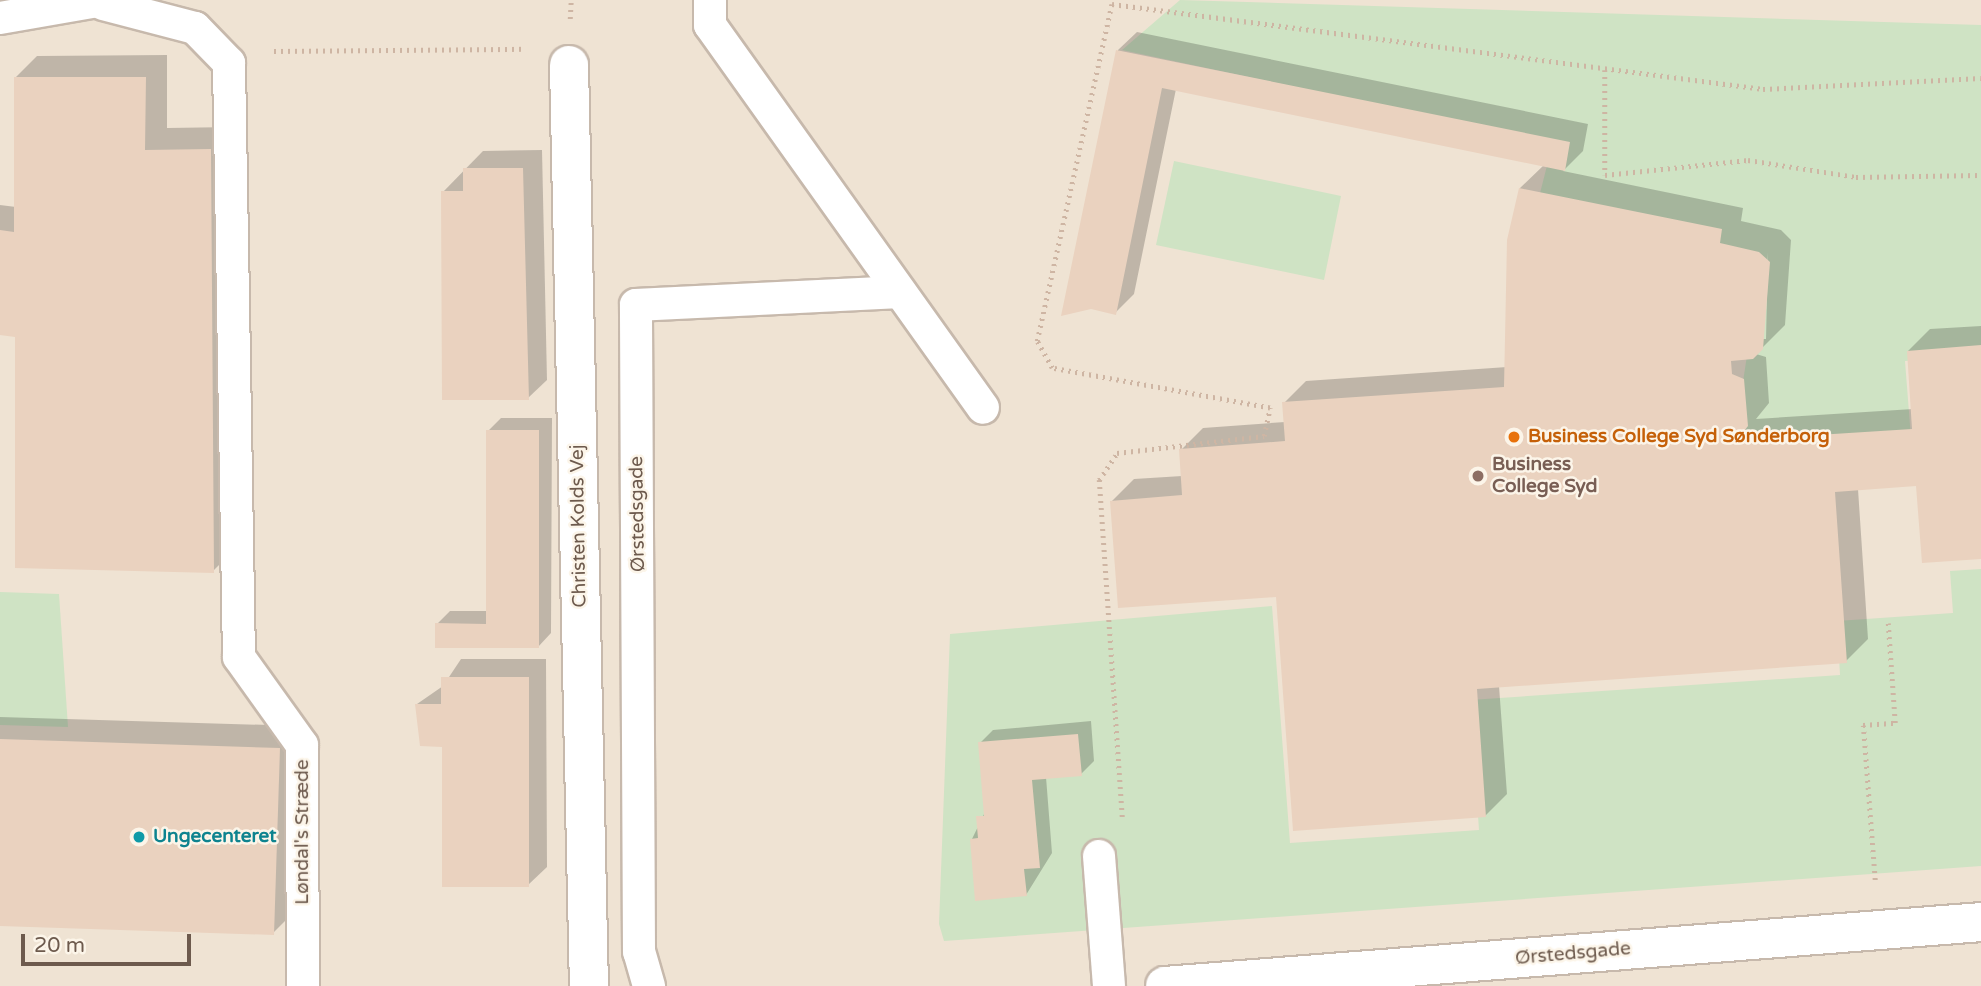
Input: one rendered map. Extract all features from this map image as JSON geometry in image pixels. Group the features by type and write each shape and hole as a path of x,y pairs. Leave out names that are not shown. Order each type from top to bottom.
{"street":[{"name":"Christen Kolds Vej","path":"569,65 589,986"},
{"name":"Ørstedsgade","path":"1165,986 1981,922"}],"lane":[{"path":"709,0 710,24 983,408"},
{"path":"0,18 103,2 195,28 229,63"},
{"name":"Løndal's Stræde","path":"229,63 239,657 302,745 303,986"},
{"name":"Ørstedsgade","path":"649,986 639,952 636,305 900,292"},
{"path":"1099,856 1109,986"}],"path":[{"path":"1099,856 1124,850 1099,480 1117,453 1264,436 1270,408 1052,368 1037,341 1112,2 1763,89 1981,79"},
{"path":"229,63 271,51 528,48"},
{"path":"1605,70 1605,175 1748,160 1856,177 1981,175"},
{"path":"1879,930 1863,725 1895,723 1888,623"}],"shaded area":[{"path":"0,0 1981,0 1981,986 0,986"}],"green space":[{"path":"1180,0 1981,25 1981,356 1905,361 1911,438 1748,450 1742,388 1761,264 1538,201 1553,142 1122,50"},
{"path":"1174,161 1341,196 1324,280 1156,245"},
{"path":"1981,569 1981,866 944,941 939,924 950,634 1272,606 1290,843 1479,830 1470,700 1840,675 1837,621 1953,613 1950,571"},
{"path":"0,592 59,594 68,727 0,725"}],"building":[{"path":"1116,50 1570,142 1565,171 1162,88 1116,315 1091,309 1061,316"},
{"path":"14,77 146,77 145,150 211,149 214,573 15,568 15,337 0,335 0,230 14,232"},
{"path":"463,168 523,168 529,400 442,400 441,191 463,191"},
{"path":"1519,188 1722,229 1720,243 1759,252 1770,262 1763,349 1753,359 1731,361 1732,374 1744,379 1748,426 1737,440 1912,429 1907,351 1981,345 1981,559 1922,563 1916,486 1835,492 1847,663 1477,689 1486,817 1293,831 1276,597 1118,608 1110,501 1182,495 1179,449 1285,441 1282,402 1504,387 1507,240"},
{"path":"486,430 539,430 539,648 435,648 435,623 486,624"},
{"path":"441,677 529,677 529,887 442,887 442,747 420,746 415,704 441,704"},
{"path":"1078,734 1082,776 1032,780 1040,868 1024,869 1027,896 975,901 970,839 978,838 976,816 984,816 978,742"},
{"name":"Ungecenteret","path":"0,739 280,748 274,935 0,926"}],"place":[{"name":"Business College Syd Sønderborg","path":"1514,437"},
{"name":"Business College Syd","path":"1478,476"},
{"name":"Ungecenteret","path":"139,837"}]}
